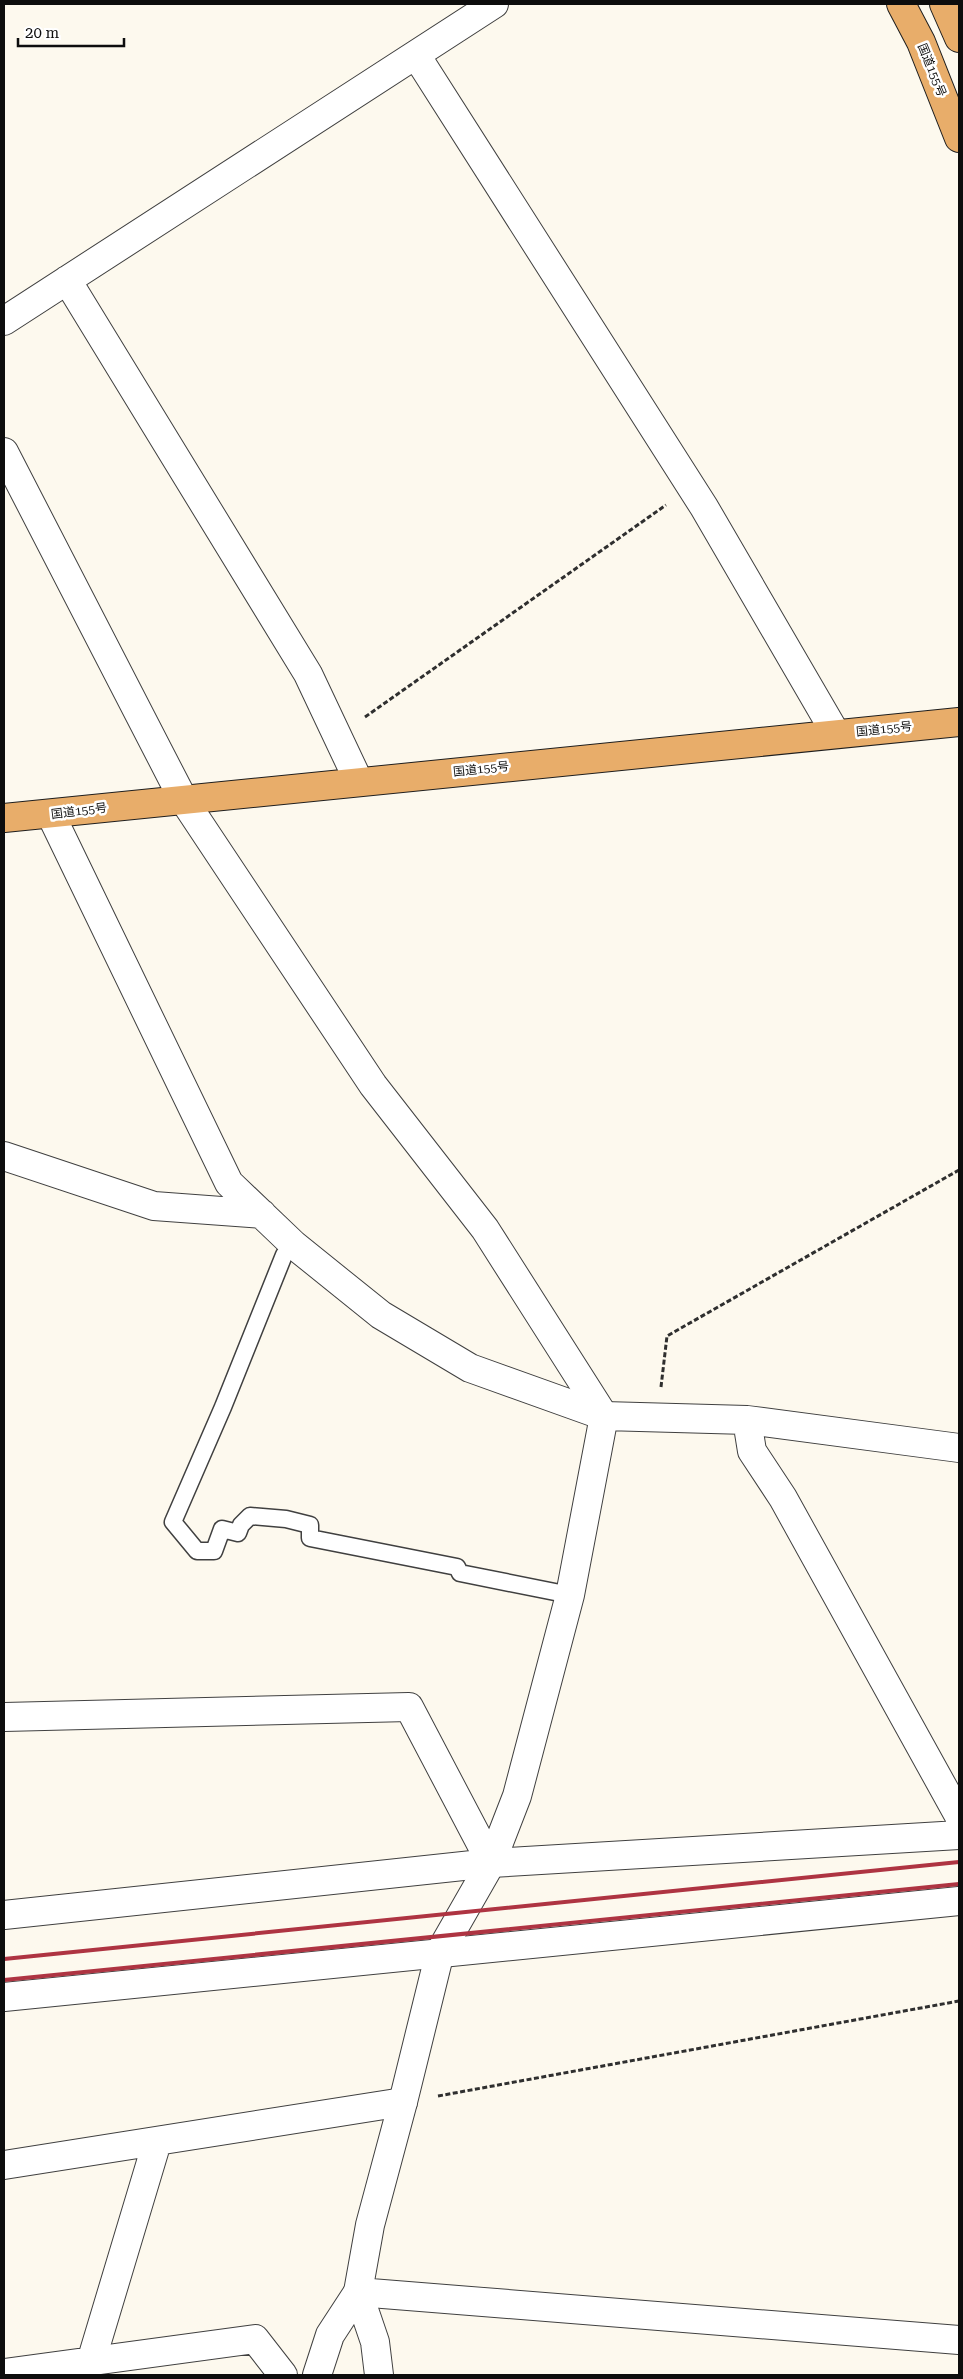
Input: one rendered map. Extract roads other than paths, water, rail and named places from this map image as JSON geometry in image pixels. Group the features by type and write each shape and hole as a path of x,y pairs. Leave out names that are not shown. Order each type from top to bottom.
{"highway":[{"name":"国道155号","path":"901,4 921,42 959,138"},
{"path":"944,4 959,38"},
{"name":"国道155号","path":"4,818 51,815 183,799 959,722"}],"street":[{"path":"4,321 494,4"},
{"path":"416,55 691,487 836,734"},
{"path":"67,280 308,674 359,782"},
{"path":"4,452 183,799 373,1085 485,1229 604,1416 570,1595 517,1796 491,1863 440,1952 370,2225 358,2292 330,2335 317,2375"},
{"path":"51,815 229,1183 294,1245 381,1315 470,1368 604,1416 656,1419 747,1420 959,1448"},
{"path":"4,1156 154,1206 262,1214"},
{"path":"747,1420 752,1451 783,1498 959,1816"},
{"path":"4,1718 409,1707 491,1863"},
{"path":"4,1915 491,1863 959,1835"},
{"path":"4,1997 959,1901"},
{"path":"4,2165 403,2102"},
{"path":"90,2368 157,2142"},
{"path":"358,2292 959,2340"},
{"path":"358,2292 375,2342 379,2375"},
{"path":"4,2373 90,2368 255,2339 284,2375"}],"lane":[{"path":"294,1245 284,1254 223,1406 173,1522 197,1551 214,1550 222,1530 238,1533 241,1525 250,1516 286,1519 310,1525 310,1538 457,1566 460,1573 570,1595"}],"railway":[{"path":"4,1959 959,1862"},
{"path":"4,1980 959,1884"}]}
